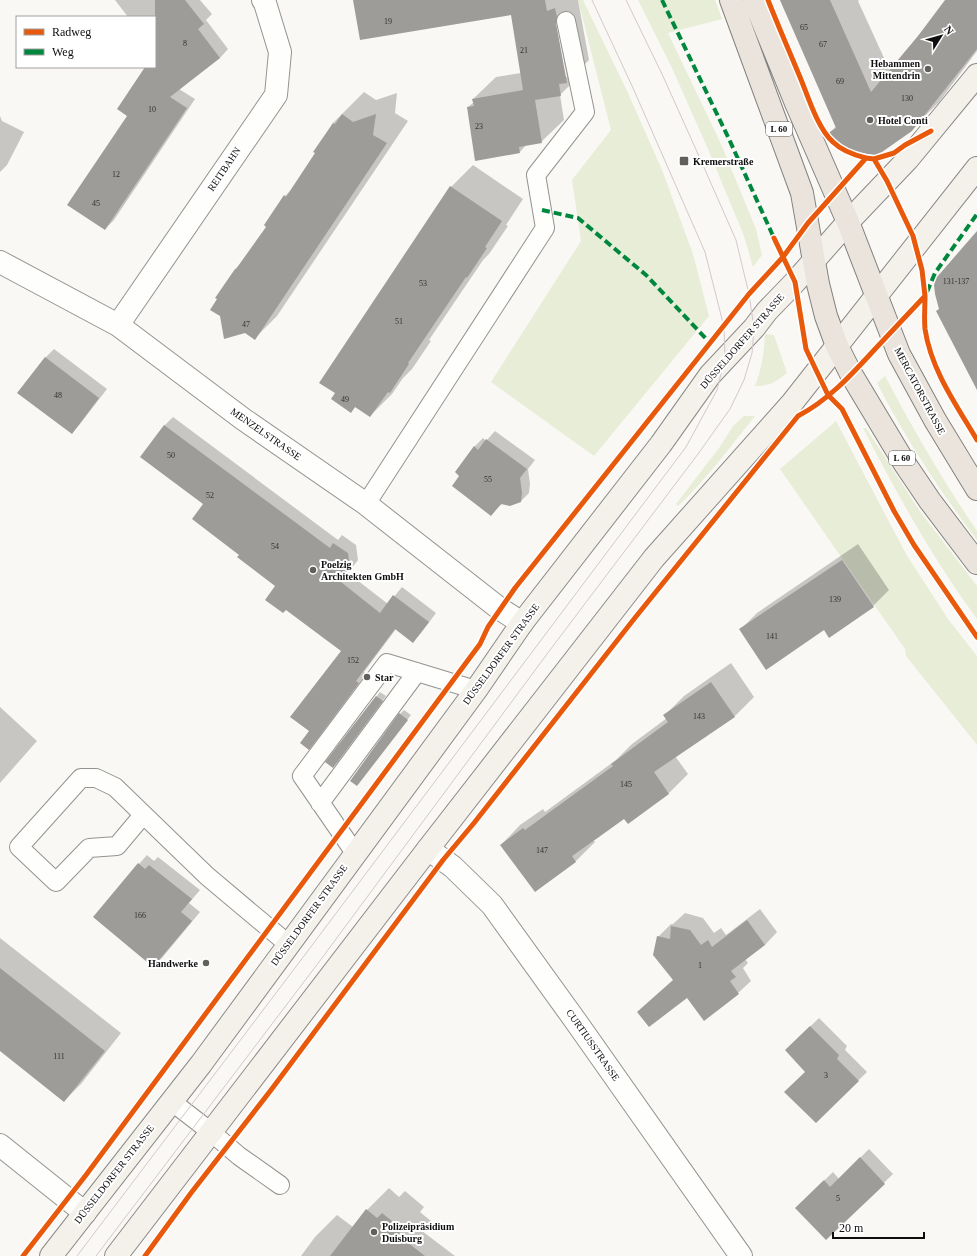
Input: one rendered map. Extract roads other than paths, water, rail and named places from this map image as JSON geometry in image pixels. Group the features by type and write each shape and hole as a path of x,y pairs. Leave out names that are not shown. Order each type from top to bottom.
{"main road":[{"name":"L 60","path":"731,0 802,193 813,260 826,316 837,346 851,374 905,464 930,501 977,563"},
{"name":"L 60","path":"754,0 796,103 848,222"},
{"name":"DÜSSELDORFER STRASSE","path":"51,1256 201,1064 476,690 522,623 661,444 710,375 754,328 813,260 908,159 977,75"},
{"path":"116,1256 428,849 654,558 792,403 977,168"},
{"name":"MERCATORSTRASSE","path":"848,222 893,340 906,368 938,426 977,489"}],"street":[{"name":"REITBAHN","path":"118,325 276,95 280,52 265,1"},
{"name":"MENZELSTRASSE","path":"0,262 118,325 243,419 366,504 500,609 522,623"},
{"name":"CURTIUSSTRASSE","path":"428,849 452,867 492,905 741,1256"},
{"path":"0,1145 85,1213"}],"lane":[{"path":"366,504 545,228 536,174 585,112 566,21"},
{"path":"355,853 302,776 387,663 476,690"},
{"path":"320,803 417,672"},
{"path":"144,814 117,846 89,848 56,882 19,847 81,778 96,778 115,787 144,814 207,876 288,944"},
{"path":"171,1101 239,1156 280,1185"}],"tram line":[{"path":"77,1256 686,447 717,390 725,358 724,327 705,252 633,88 592,0"},
{"path":"96,1256 319,962 550,650 698,454 730,409 744,380 752,353 754,328 749,294 736,240 662,74 626,0"}],"place":[{"name":"Hebammen Mittendrin","path":"928,69"},
{"name":"Hotel Conti","path":"870,120"},
{"name":"Kremerstraße","path":"684,161"},
{"name":"Poelzig Architekten GmbH","path":"313,570"},
{"name":"Star","path":"367,677"},
{"name":"Handwerke","path":"206,963"},
{"name":"Polizeipräsidium Duisburg","path":"374,1232"}]}
